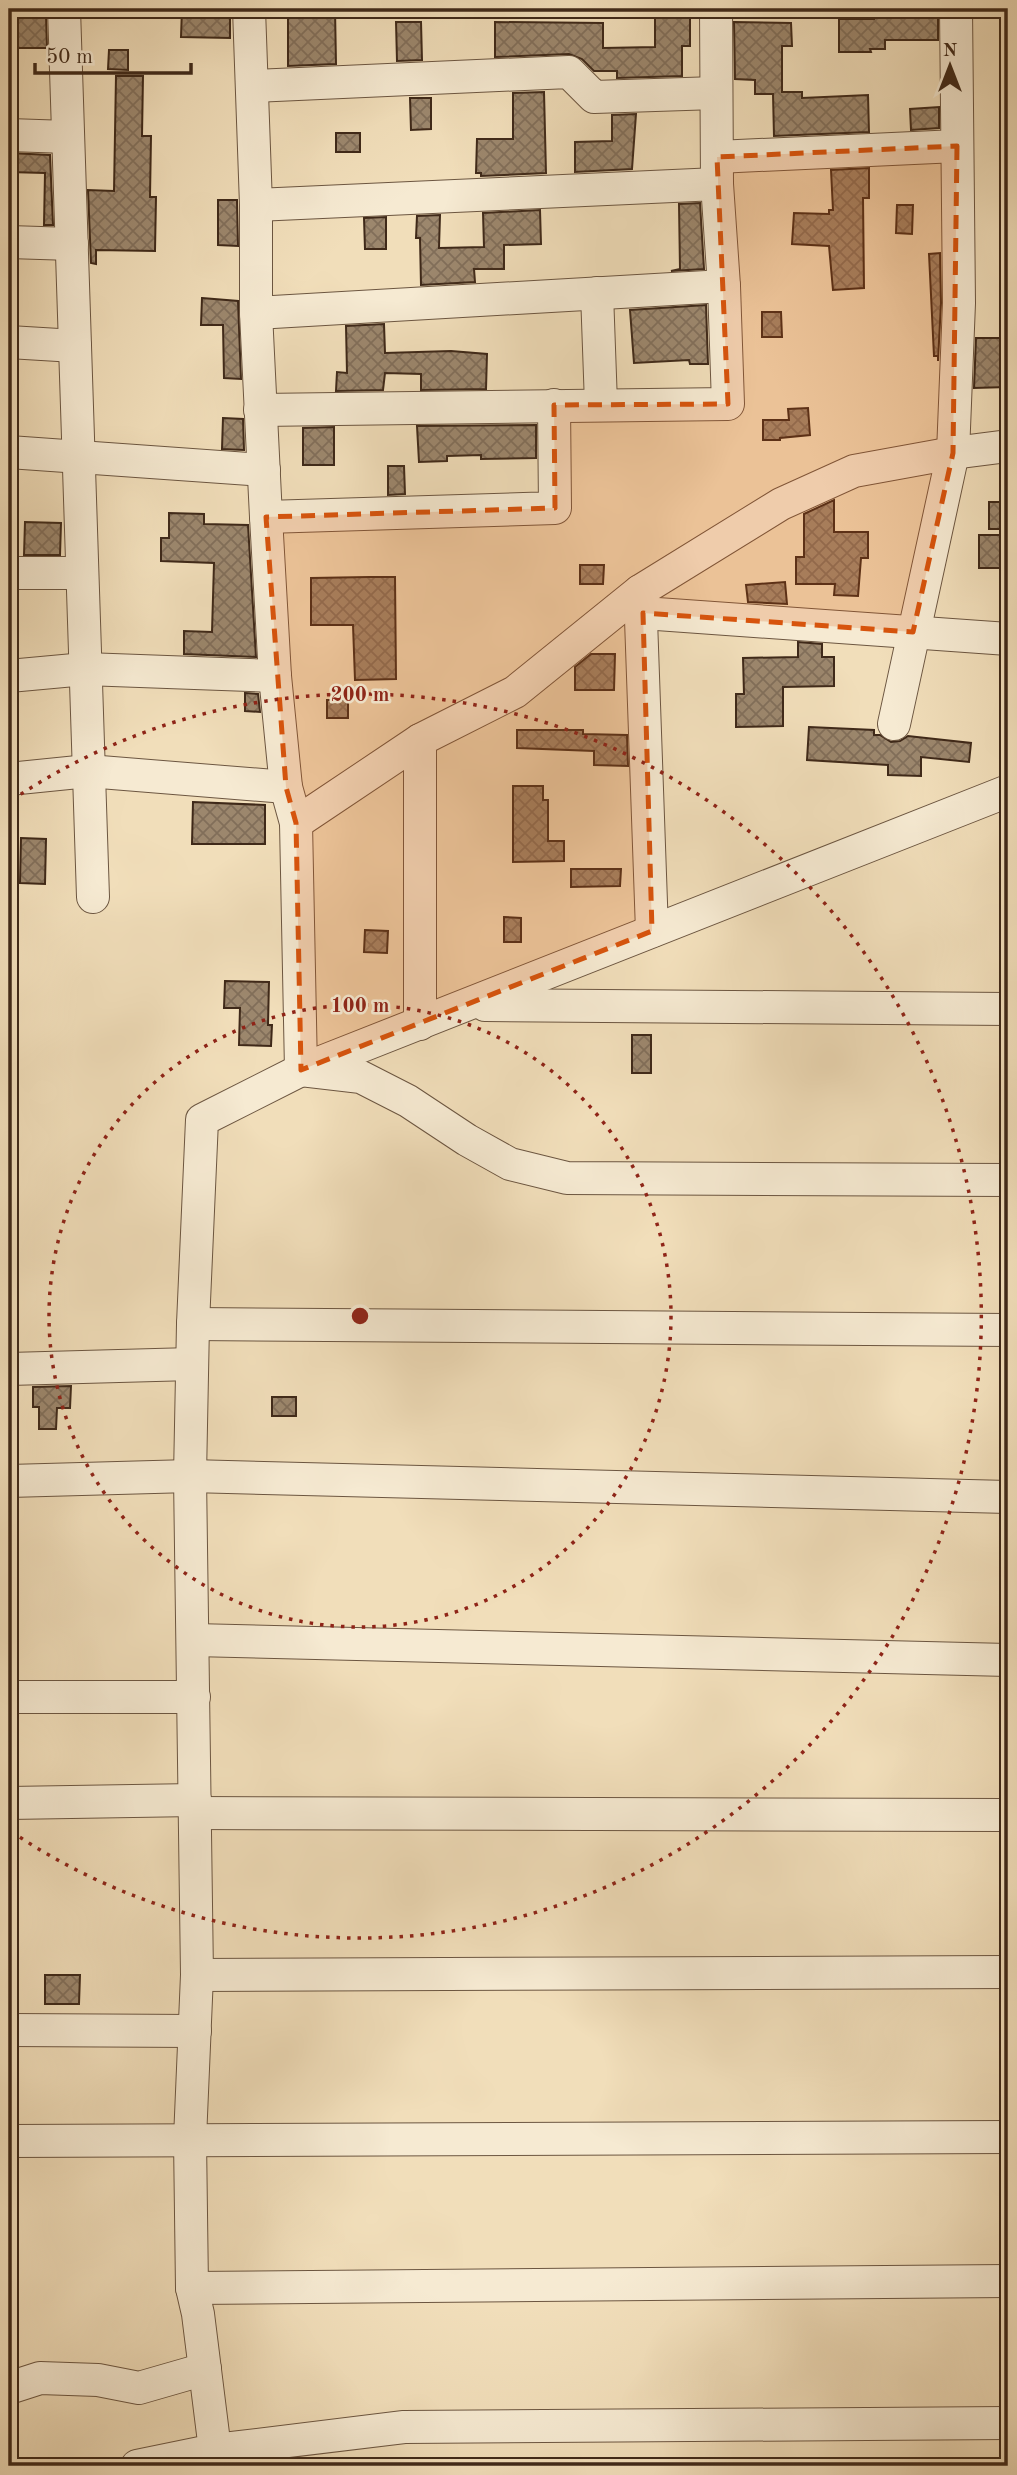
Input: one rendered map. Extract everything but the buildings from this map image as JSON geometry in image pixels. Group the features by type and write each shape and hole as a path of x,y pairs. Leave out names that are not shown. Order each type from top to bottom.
{"street":[{"path":"64,9 93,897"},
{"path":"249,9 260,410 275,676 286,787 296,823 301,1070"},
{"path":"260,410 728,404 717,170 716,9"},
{"path":"894,724 953,453 959,303 956,9"},
{"path":"251,86 569,72 594,97 716,93"},
{"path":"9,135 68,137"},
{"path":"256,205 717,170 957,146"},
{"path":"9,242 72,244"},
{"path":"256,313 724,286"},
{"path":"597,293 601,404"},
{"path":"9,342 75,346"},
{"path":"266,517 555,508 554,405"},
{"path":"296,823 420,740 515,691 780,504 854,471 1008,446"},
{"path":"9,452 264,470"},
{"path":"9,573 82,573"},
{"path":"641,602 913,632 1008,639"},
{"path":"641,602 652,931"},
{"path":"9,676 85,669 275,676"},
{"path":"420,740 420,1024"},
{"path":"9,779 88,771 286,787"},
{"path":"215,2450 192,2288 190,2139 197,1975 190,1476 193,1324 202,1120 301,1070 1008,791"},
{"path":"469,1005 1008,1009"},
{"path":"301,1070 361,1077 408,1101 467,1140 510,1164 567,1178 1008,1180"},
{"path":"193,1324 1008,1330"},
{"path":"9,1369 192,1364"},
{"path":"9,1481 190,1476 1008,1497"},
{"path":"194,1640 1008,1660"},
{"path":"9,1697 194,1697"},
{"path":"9,1803 1008,1815"},
{"path":"197,1975 1008,1972"},
{"path":"9,2030 195,2031"},
{"path":"9,2141 1008,2137"},
{"path":"192,2288 1008,2281"},
{"path":"9,2388 40,2378 98,2380 139,2388 205,2369"},
{"path":"137,2466 215,2450 404,2427 1008,2423"}],"highlighted area":[{"path":"957,146 953,453 913,632 643,613 652,931 301,1070 296,823 286,787 266,517 555,508 554,405 728,404 717,157"}]}
